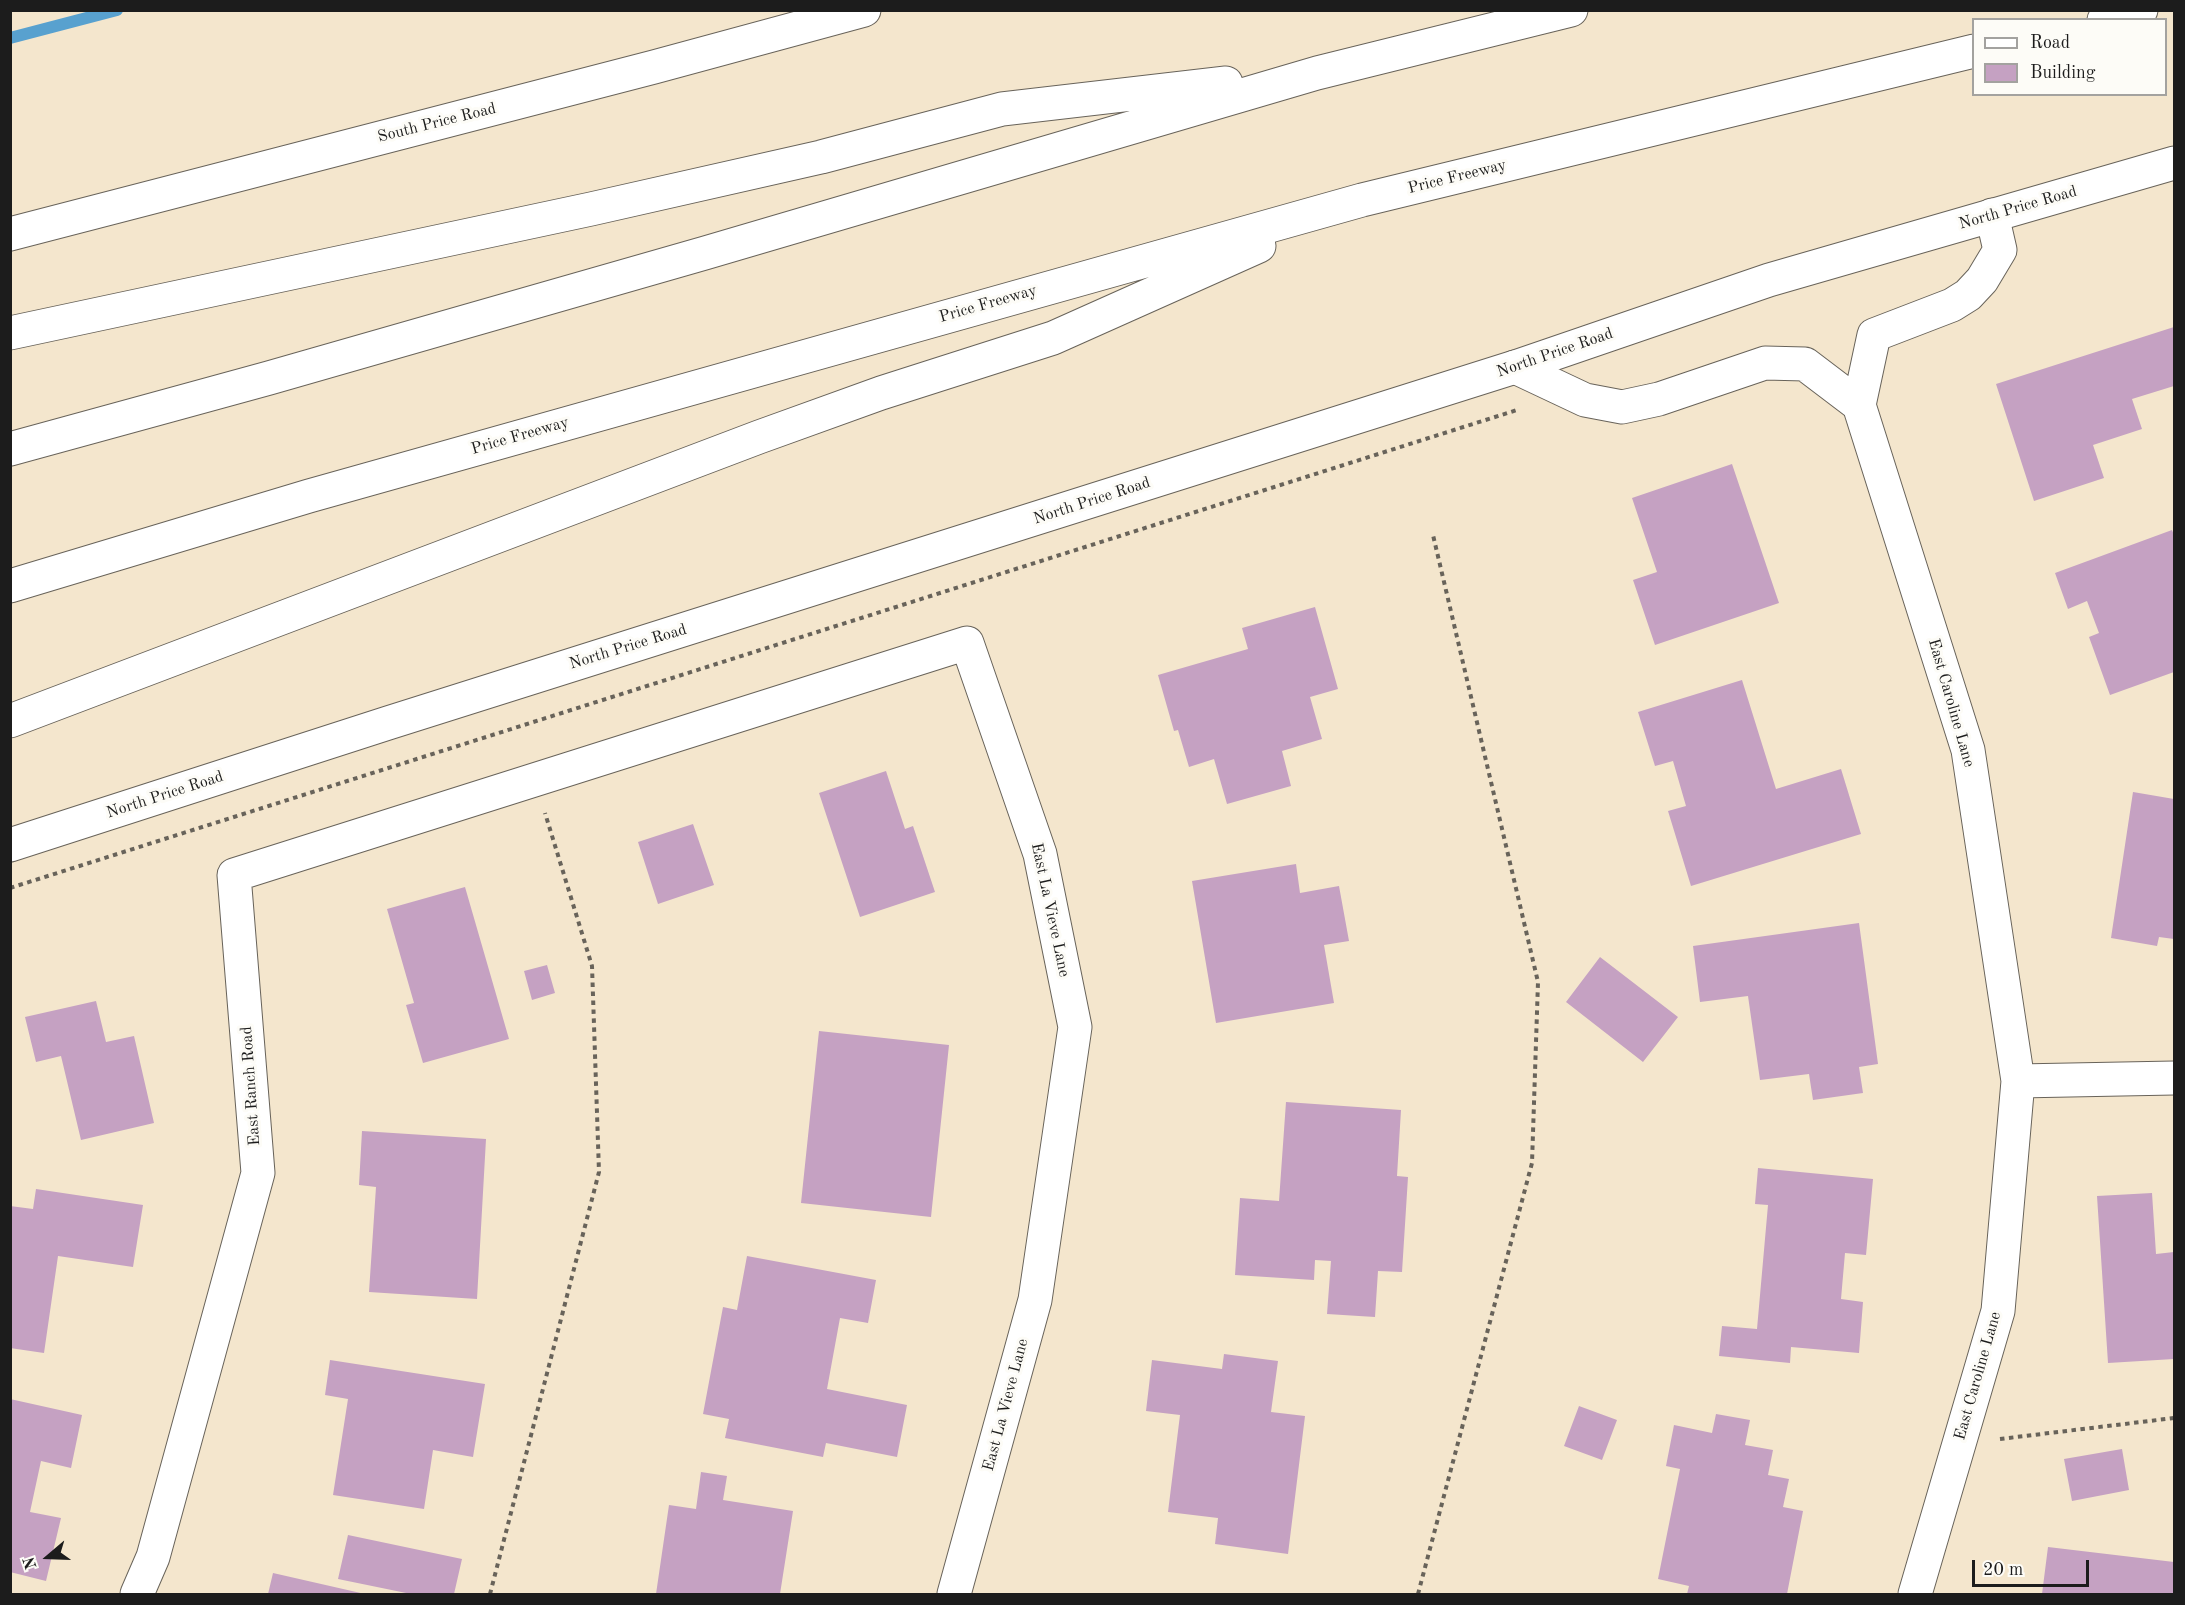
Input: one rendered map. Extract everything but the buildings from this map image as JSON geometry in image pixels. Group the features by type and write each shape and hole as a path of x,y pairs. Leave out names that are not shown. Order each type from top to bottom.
{"main road":[{"name":"South Price Road","path":"10,234 643,70 864,10"},
{"path":"10,449 270,378 705,253 1317,73 1572,10"},
{"path":"2111,18 2141,10"},
{"name":"Price Freeway","path":"10,586 332,489 1362,200 1972,51"},
{"path":"10,333 591,209 821,157 1002,109 1317,73"},
{"name":"North Price Road","path":"10,845 399,719 1515,367 1769,280 2175,163"},
{"path":"10,721 759,437 881,393 1053,338 1362,200"},
{"name":"East Caroline Lane","path":"1915,1594 1998,1311 2018,1081 1968,750 1859,405 1874,335 1952,305 1968,295 1982,280 2000,250 1992,215"},
{"path":"1515,367 1585,400 1622,407 1659,399 1766,363 1805,364 1859,405"},
{"name":"East La Vieve Lane","path":"533,782 967,643 1040,854 1075,1027 1035,1300 954,1594"},
{"name":"East Ranch Road","path":"137,1594 153,1557 258,1173 234,875 533,782"},
{"path":"2018,1081 2175,1077"}],"path":[{"path":"10,888 1570,393"},
{"path":"1418,1594 1532,1163 1538,982 1433,535"},
{"path":"490,1594 599,1172 592,966 551,831 533,782"},
{"path":"1959,1444 2175,1418"}],"waterway":[{"path":"10,38 117,10"}]}
